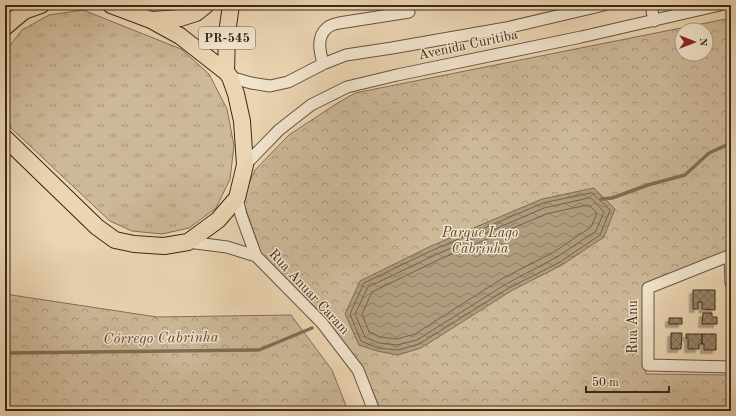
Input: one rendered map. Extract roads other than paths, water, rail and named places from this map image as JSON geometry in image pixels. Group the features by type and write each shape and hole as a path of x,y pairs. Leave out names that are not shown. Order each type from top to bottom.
{"highway":[{"path":"5,27 24,11 41,5"},
{"path":"5,138 97,227 115,240 134,244 164,246 188,242 218,220 237,198 245,165 242,121 236,94 228,75 180,36 151,20 111,5"},
{"name":"PR-545","path":"151,20 180,18 191,15 206,5"},
{"name":"PR-545","path":"228,75 227,33 231,5"}],"street":[{"name":"Avenida Curitiba","path":"228,75 251,83 270,86 288,82 323,64 346,55 506,28 604,5"},
{"path":"651,5 654,21"},
{"name":"Avenida Curitiba","path":"245,165 279,130 311,105 347,87 397,75 581,38 720,5"},
{"path":"323,64 320,41 322,33 328,27 339,23 409,12"},
{"path":"237,198 241,215 256,256"},
{"path":"188,242 227,247 256,256"},
{"path":"730,255 731,283"},
{"name":"Rua Anu","path":"730,255 648,288 648,365 731,367"},
{"name":"Rua Anuar Caram","path":"256,256 322,323 358,370 374,411"}],"water":[{"path":"594,188 615,209 604,237 562,265 511,291 421,348 398,355 377,351 359,345 345,314 360,281 431,246 542,199"}],"waterway":[{"name":"Córrego Cabrinha","path":"601,199 612,198 648,185 685,175 709,153 731,143"},
{"name":"Córrego Cabrinha","path":"5,353 259,350 312,328"}],"park label":[{"name":"Parque Lago Cabrinha","path":"480,242"}]}
